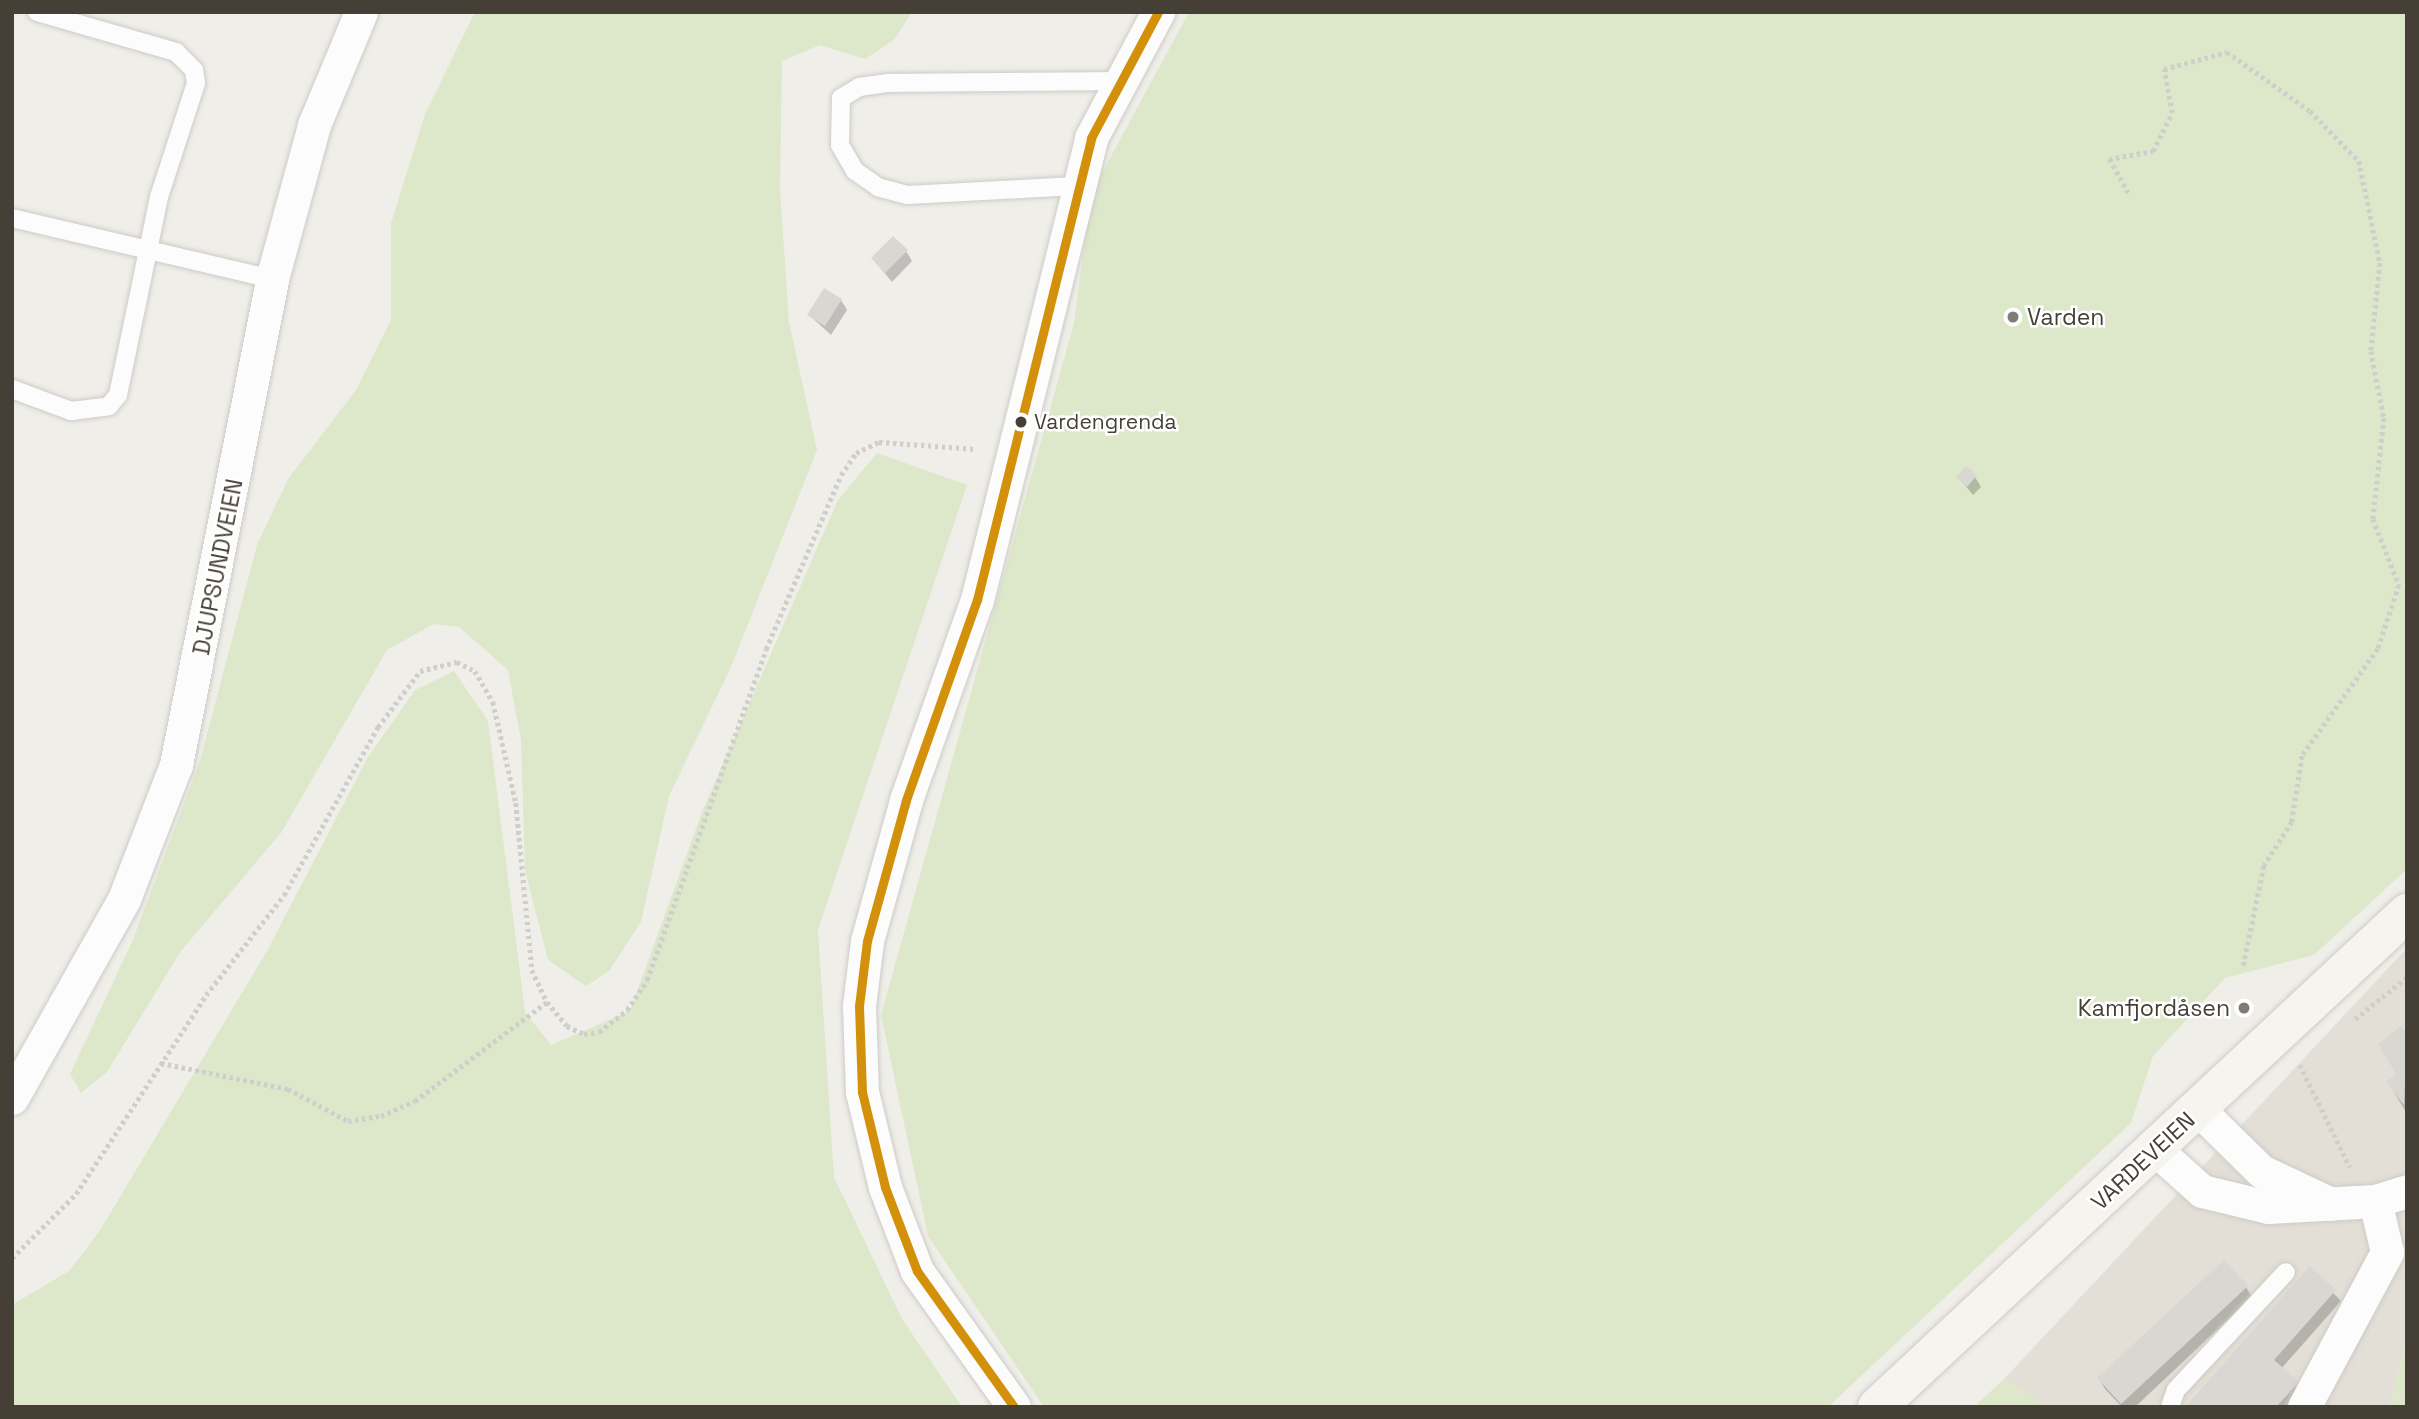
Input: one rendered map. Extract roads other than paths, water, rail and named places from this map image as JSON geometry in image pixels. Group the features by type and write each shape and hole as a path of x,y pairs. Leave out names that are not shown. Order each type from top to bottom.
{"street":[{"name":"DJUPSUNDVEIEN","path":"12,1098 124,899 176,765 272,279 314,125 361,12"},
{"path":"1014,1407 917,1271 889,1199 862,1092 859,1006 867,940 906,800 977,600 1007,460 1077,186 1116,82 1158,12"},
{"name":"VARDEVEIEN","path":"1877,1407 2199,1110 2407,913"},
{"path":"2199,1110 2261,1171 2333,1205"},
{"path":"2155,1149 2202,1191 2268,1208 2375,1201 2407,1191"},
{"path":"2304,1407 2387,1252 2375,1201"}],"lane":[{"path":"12,389 71,411 109,406 127,368 148,254 192,101 194,70 156,44 37,12"},
{"path":"1077,186 907,195 878,187 855,170 840,145 841,99 859,87 887,83 1116,82"},
{"path":"12,218 148,254 272,279"},
{"path":"2170,1407 2176,1390 2286,1272"}],"place":[{"name":"Varden","path":"2013,317"},
{"name":"Vardengrenda","path":"1021,422"},
{"name":"Kamfjordåsen","path":"2244,1008"}]}
